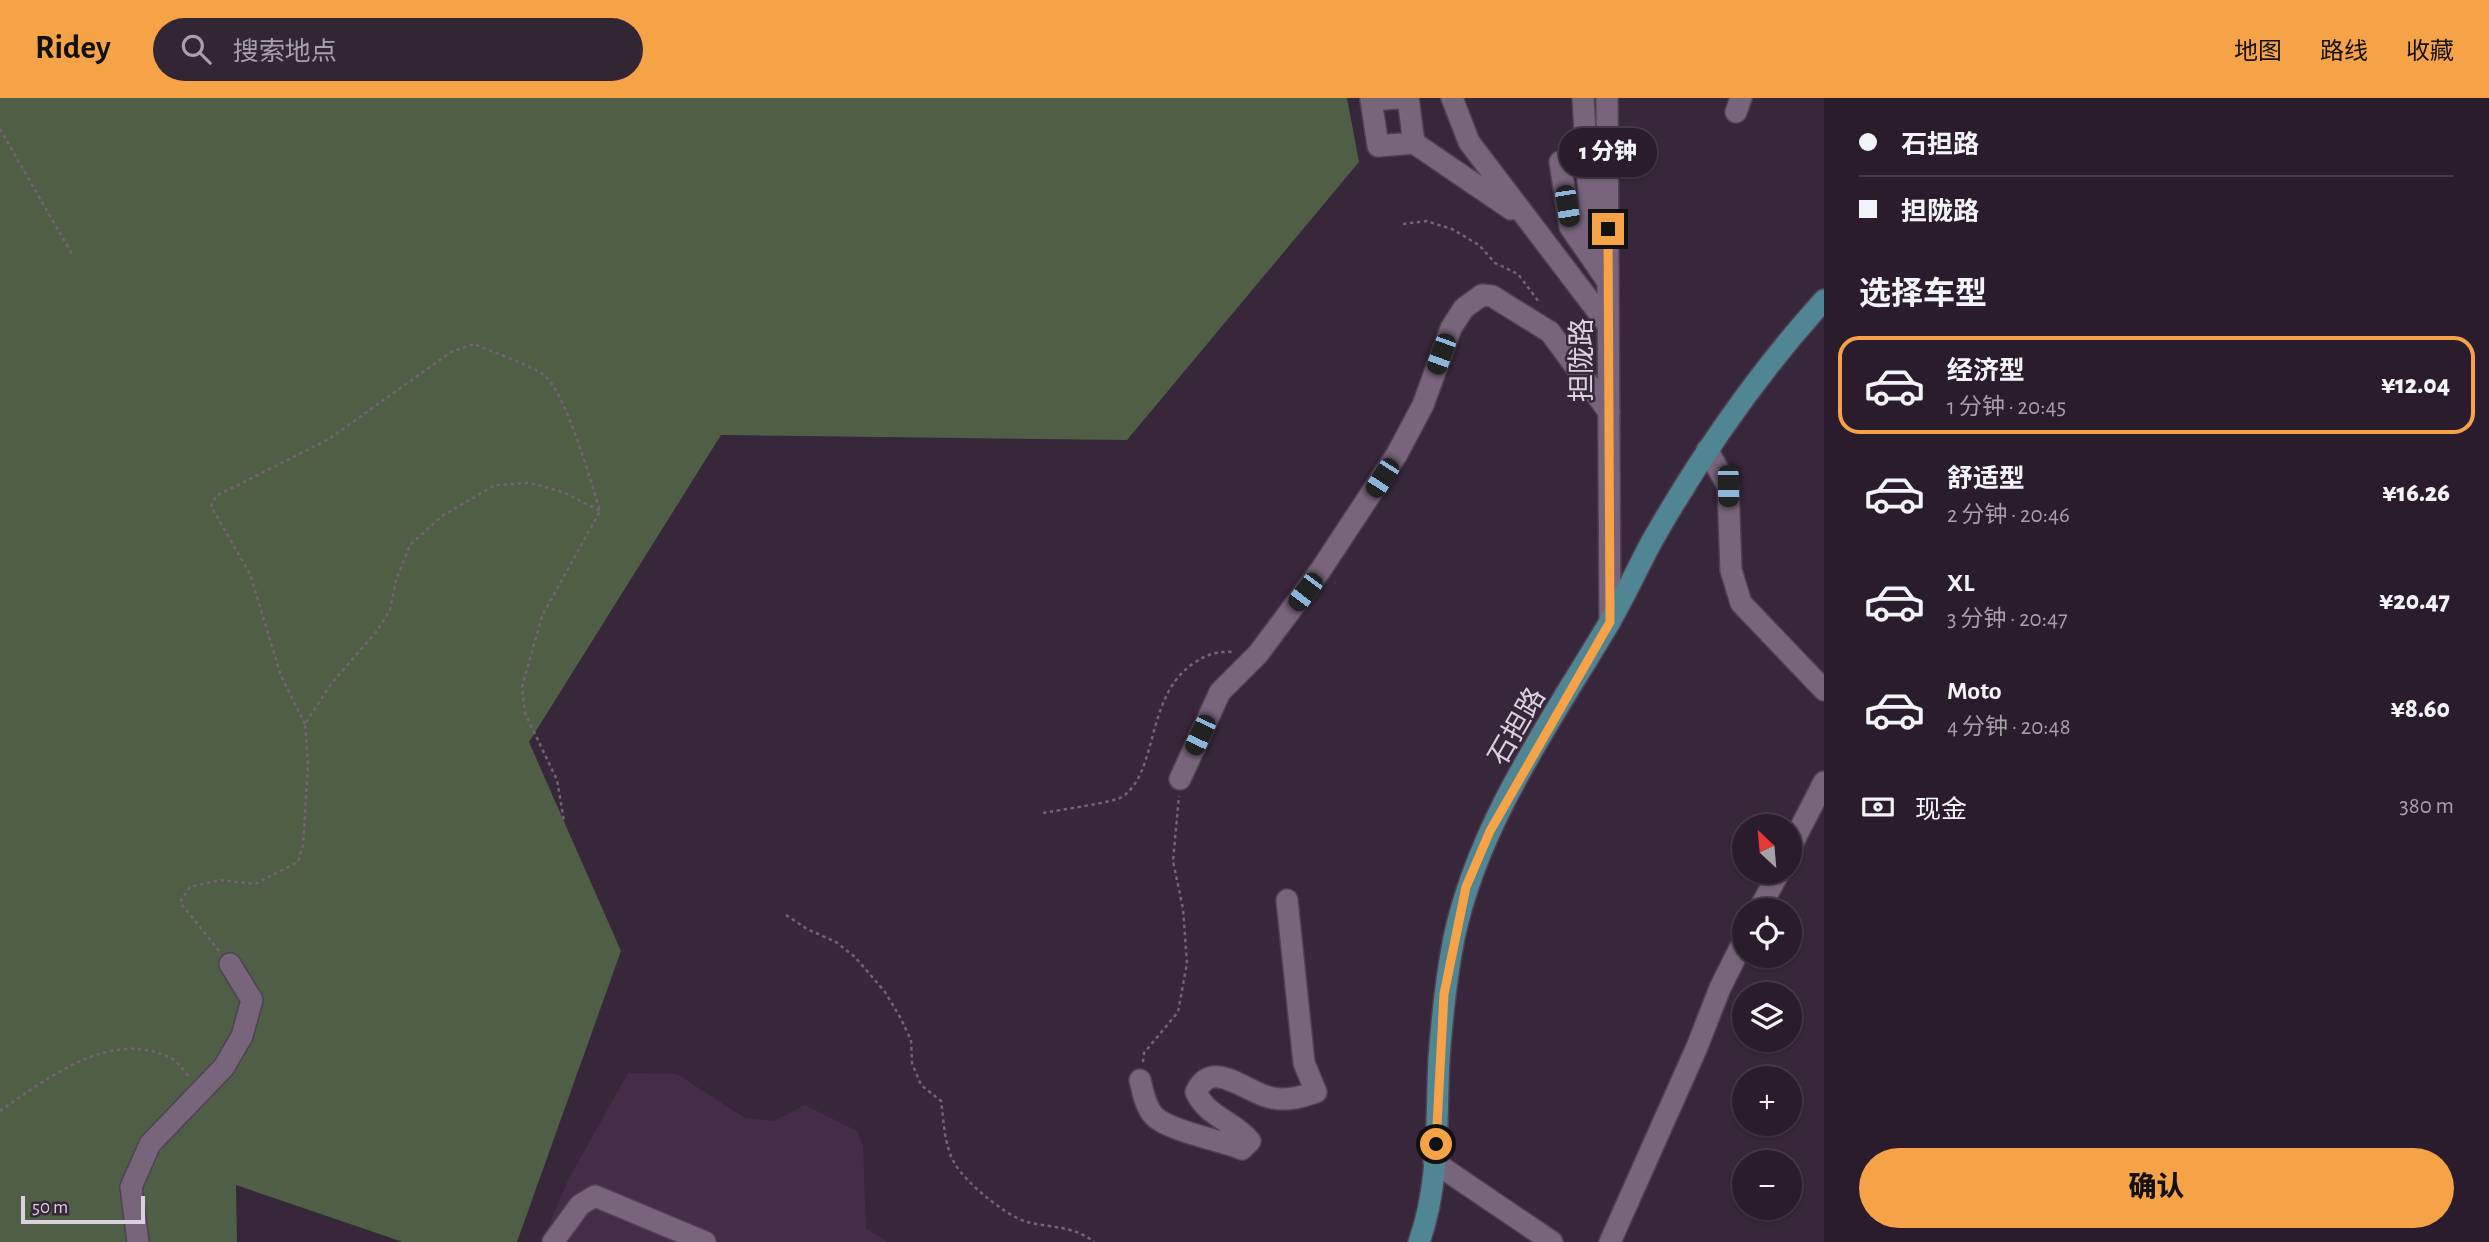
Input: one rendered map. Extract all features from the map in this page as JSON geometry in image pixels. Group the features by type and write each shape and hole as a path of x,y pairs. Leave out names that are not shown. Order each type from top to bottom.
{"main road":[{"name":"石担路","path":"1419,1242 1426,1222 1434,1163 1444,994 1466,887 1496,820 1610,622 1652,541 1707,450 1783,345 1824,300"}],"street":[{"path":"1399,98 1371,100 1378,146 1414,143 1528,220"},
{"path":"1408,98 1414,143"},
{"path":"1452,98 1469,142 1608,325"},
{"path":"1583,98 1594,260"},
{"name":"担陇路","path":"1607,98 1610,622"},
{"path":"1560,162 1570,228 1608,282"},
{"path":"1180,779 1220,692 1258,654 1320,571 1397,454 1423,405 1451,328 1464,308 1482,295 1492,296 1550,332 1609,412"},
{"path":"1707,450 1728,486 1731,570 1741,603 1824,690"},
{"path":"1802,825 1824,782"},
{"path":"1140,1080 1145,1101 1154,1116 1173,1128 1242,1149 1250,1141 1241,1130 1220,1119 1201,1104 1196,1092 1200,1083 1213,1076 1228,1078 1254,1093 1273,1098 1298,1098 1316,1092 1304,1063 1287,900"},
{"path":"138,1242 131,1187 150,1144 224,1067 242,1036 252,1000 230,964"},
{"path":"1610,1242 1732,964"},
{"path":"1434,1163 1552,1242"},
{"path":"553,1242 580,1205 595,1196 705,1242"}],"path":[{"path":"0,129 72,254"},
{"path":"1403,224 1426,221 1452,229 1479,245 1495,263 1518,274 1539,301 1541,326"},
{"path":"230,964 180,902 190,887 220,880 255,884 298,862 303,845 308,765 305,724 281,676 250,574 211,506 216,496 329,439 451,352 474,344 544,375 559,398 581,450 600,511 542,616 522,687 525,713 557,780 564,821"},
{"path":"305,724 331,684 377,631 390,610 396,580 410,545 442,516 495,485 530,484 563,492 600,511"},
{"path":"1043,813 1121,798 1135,783 1169,689 1185,669 1208,654 1224,651 1258,654"},
{"path":"1140,1080 1144,1053 1178,1012 1187,963 1183,909 1173,861 1180,779"},
{"path":"786,915 807,929 836,942 855,957 885,992 911,1040 912,1063 921,1085 941,1101 947,1142 955,1164 970,1182 992,1201 1024,1221 1082,1232 1094,1242"},
{"path":"0,1111 69,1064 132,1047 173,1059 201,1091"}],"shaded area":[{"path":"628,1073 677,1074 745,1118 774,1121 805,1105 857,1131 863,1146 866,1229 888,1242 542,1242 568,1180"}],"green space":[{"path":"0,98 1347,98 1359,162 1127,440 721,435 529,742 621,951 517,1242 403,1242 236,1185 237,1242 0,1242"}],"route":[{"path":"1436,1144 1444,994 1466,887 1490,831 1610,622 1608,229"}]}
